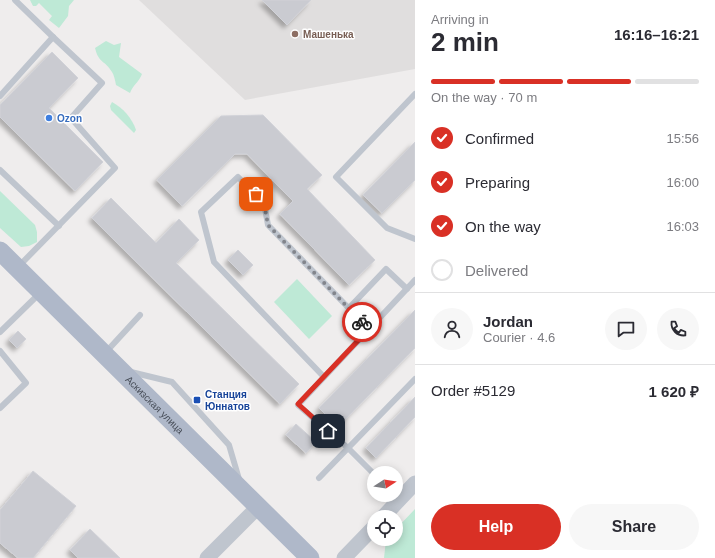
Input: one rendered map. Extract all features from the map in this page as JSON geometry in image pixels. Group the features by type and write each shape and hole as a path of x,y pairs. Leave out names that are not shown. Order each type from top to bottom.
{"main road":[{"name":"Аскизская улица","path":"0,251 310,558"}],"street":[{"path":"403,492 415,483"},
{"path":"207,558 258,507"},
{"path":"344,558 367,534"}],"lane":[{"path":"15,0 102,83 71,118 115,168 17,268"},
{"path":"0,96 53,37"},
{"path":"415,94 336,177 387,228 415,240"},
{"path":"0,170 59,226"},
{"path":"324,377 214,262 201,212 238,177 264,203 268,225 369,329"},
{"path":"348,308 386,269 407,289"},
{"path":"367,467 348,448 298,404 415,280"},
{"path":"0,332 42,292"},
{"path":"104,354 140,315"},
{"path":"0,351 26,383 0,408"},
{"path":"119,369 172,382 229,445 242,491"},
{"path":"319,478 415,379"}],"shaded area":[{"name":"Машенька","path":"139,0 415,0 415,69 245,100"}],"green space":[{"path":"30,0 74,0 69,6 68,16 59,28 49,20 52,16 39,3 36,6 33,6"},
{"path":"106,41 114,45 121,43 119,57 142,74 130,93 116,85 112,72 98,57 95,48"},
{"path":"112,102 120,107 130,117 136,130 134,133 111,110 110,106"},
{"path":"0,191 35,225 37,242 29,246 21,247 0,228"},
{"path":"297,279 332,316 309,339 274,302"},
{"path":"415,509 415,558 384,558 385,546 403,546 403,522"}],"building":[{"path":"262,0 311,0 287,25"},
{"path":"52,52 78,78 49,108 103,162 75,191 0,117 0,105"},
{"path":"263,115 322,175 307,189 375,260 349,285 280,214 293,201 247,154 235,154 182,206 157,180 221,116"},
{"path":"415,142 415,180 382,213 363,195"},
{"path":"111,198 156,243 179,219 199,240 176,263 299,384 280,404 92,218"},
{"path":"238,250 253,265 243,275 228,260"},
{"path":"415,310 415,348 338,427 319,408"},
{"path":"18,331 26,339 17,348 9,340"},
{"path":"415,397 415,417 376,458 366,448"},
{"path":"296,424 316,442 306,453 286,435"},
{"path":"33,471 76,506 33,558 18,558 0,543 0,510"},
{"path":"90,529 120,558 78,558 70,550"}],"way so far":[{"path":"256,194 264,203 268,225 362,322"}],"place":[{"name":"Машенька","path":"295,34"},
{"name":"Ozon","path":"49,118"},
{"name":"Станция Юннатов","path":"197,400"}],"route":[{"path":"328,431 298,404 369,329 362,322"}]}
